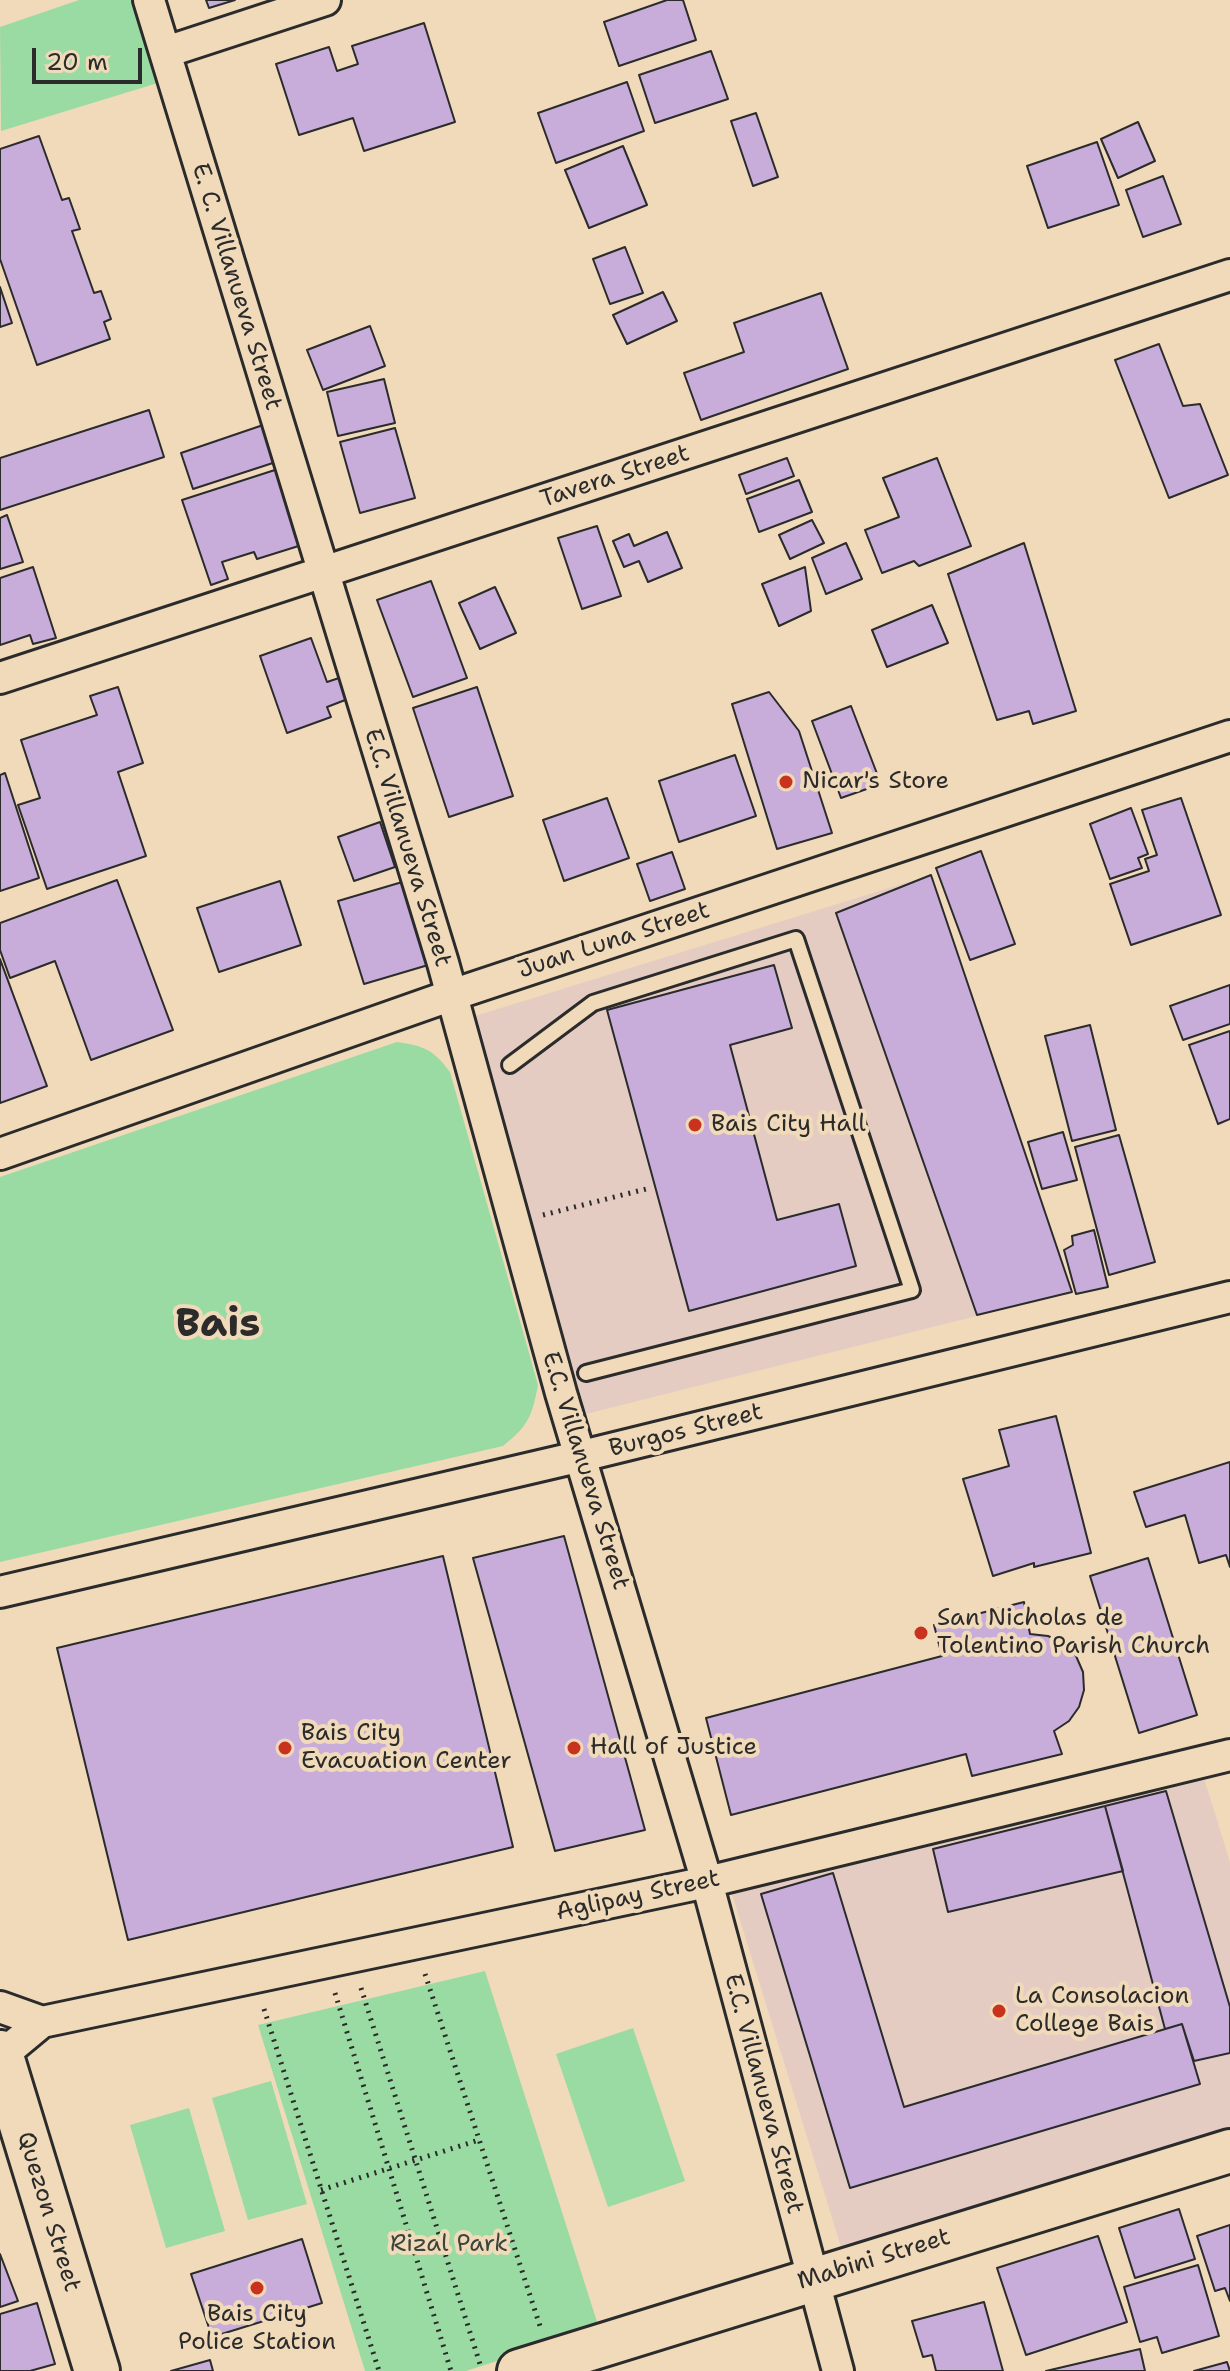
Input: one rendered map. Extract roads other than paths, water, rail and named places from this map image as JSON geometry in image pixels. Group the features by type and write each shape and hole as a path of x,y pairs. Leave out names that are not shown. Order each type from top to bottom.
{"highway":[{"name":"Quezon Street","path":"0,2055 97,2371"}],"street":[{"name":"E. C. Villanueva Street","path":"149,0 322,573"},
{"path":"166,52 325,0"},
{"name":"Tavera Street","path":"0,678 1230,275"},
{"name":"E.C. Villanueva Street","path":"322,573 452,995 561,1393 707,1882 838,2371"},
{"name":"Juan Luna Street","path":"0,1154 452,995 1230,736"},
{"name":"Burgos Street","path":"0,1592 582,1456 1230,1297"},
{"name":"Aglipay Street","path":"0,2055 42,2022 707,1882 1230,1755"},
{"path":"0,2007 42,2022"},
{"name":"Mabini Street","path":"535,2366 1230,2151"}],"lane":[{"path":"510,1065 593,1003 796,939 912,1290 586,1373"}],"place":[{"name":"Nicar's Store","path":"786,782"},
{"name":"Bais City Hall","path":"695,1125"},
{"name":"San Nicholas de Tolentino Parish Church","path":"921,1633"},
{"name":"Bais City Evacuation Center","path":"285,1748"},
{"name":"Hall of Justice","path":"574,1748"},
{"name":"La Consolacion College Bais","path":"999,2011"},
{"name":"Bais City Police Station","path":"257,2288"}],"district":[{"name":"Bais","path":"218,1326"}],"park label":[{"name":"Rizal Park","path":"449,2245"}]}
